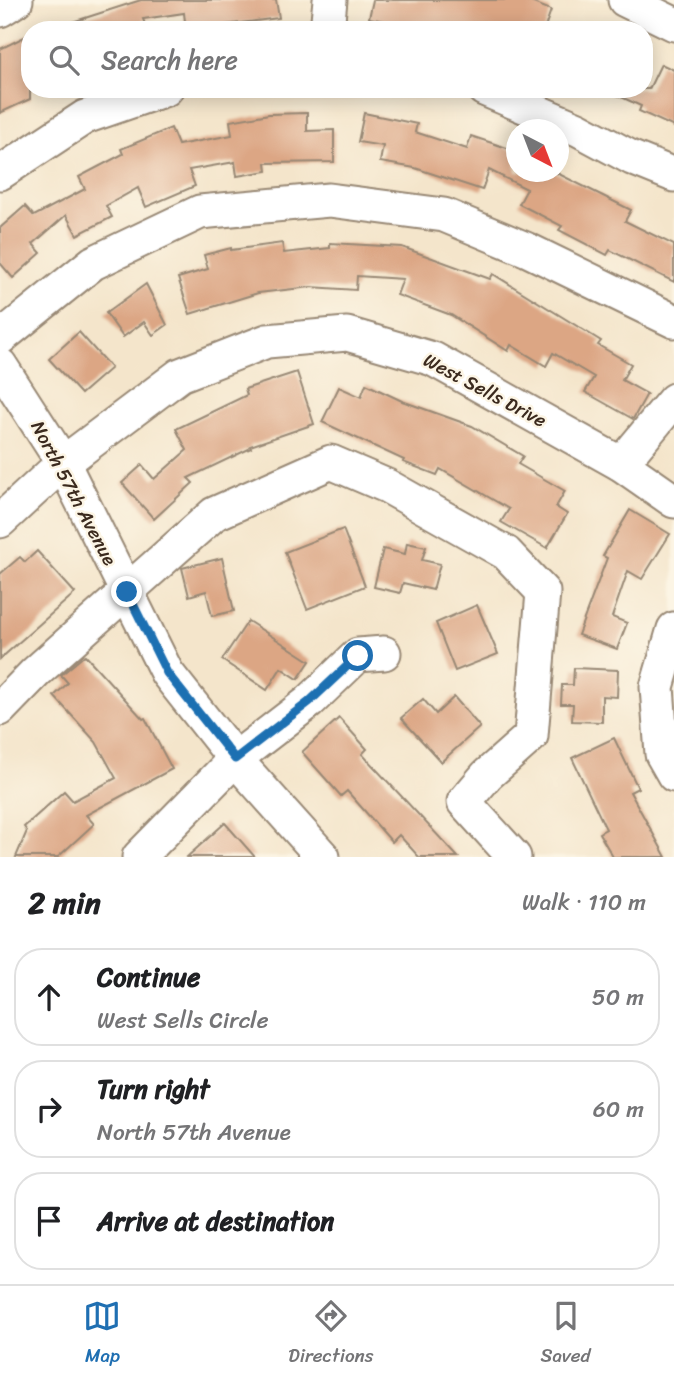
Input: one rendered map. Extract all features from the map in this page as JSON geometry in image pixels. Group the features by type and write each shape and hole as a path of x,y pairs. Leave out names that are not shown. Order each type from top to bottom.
{"street":[{"path":"0,10 16,0"},
{"path":"328,21 330,0"},
{"path":"625,0 674,24"},
{"path":"0,173 85,117 140,98"},
{"path":"505,98 674,175"},
{"path":"0,338 93,263 200,212 329,200 444,215 528,250 674,321"},
{"name":"West Sells Drive","path":"0,521 63,463 180,375 268,341 347,334 433,359 621,464 674,501"},
{"name":"North 57th Avenue","path":"0,365 63,463 167,673 235,759 323,857"},
{"path":"621,464 674,400"},
{"path":"0,709 36,672 214,514 331,462 387,486 506,553 543,592 531,736 487,775 464,802 514,857"},
{"path":"674,629 657,687 662,754 674,775"},
{"path":"139,857 235,759 309,702 358,656 384,653"}],"building":[{"path":"141,0 276,0 279,18 256,21 185,21 184,13 143,19 144,21 76,21"},
{"path":"373,0 526,0 551,10 547,21 384,21 369,18"},
{"path":"21,38 21,98 30,99 0,113 0,49"},
{"path":"661,64 674,70 674,127 639,111 641,106 624,98 653,98 653,81"},
{"path":"307,113 307,131 334,130 334,162 266,163 267,171 237,176 235,162 189,170 195,186 146,207 138,188 106,206 112,217 77,235 66,215 33,244 41,253 13,278 0,263 0,228 25,206 34,216 85,189 79,177 123,154 121,149 171,128 178,145 232,135 230,121 269,114"},
{"path":"364,113 417,124 415,132 467,149 471,136 506,148 506,178 489,170 482,190 415,168 380,162 383,146 358,142"},
{"path":"569,179 631,210 625,221 674,245 674,282 610,250 607,255 559,230 562,226 519,204 527,189 513,182 569,182"},
{"path":"282,243 284,253 330,248 330,243 402,247 490,279 493,274 601,341 598,345 631,364 622,380 647,394 633,419 585,392 594,377 553,353 546,366 511,345 508,351 451,315 397,295 403,279 357,276 356,290 311,287 258,293 190,314 178,278 208,269 204,255 231,248"},
{"path":"146,284 167,325 153,335 144,322 123,337 106,313"},
{"path":"79,332 111,368 81,394 49,359"},
{"path":"297,372 314,424 250,446 251,448 188,478 193,483 154,519 122,483 142,465 154,479 187,450 176,429 247,395 245,389"},
{"path":"366,384 402,401 472,426 523,456 518,464 565,491 556,507 567,514 547,548 501,522 509,509 440,469 437,475 403,462 404,460 322,422 339,387 361,397"},
{"path":"630,510 670,534 642,579 628,571 612,617 627,623 617,649 578,635 607,558 603,556"},
{"path":"343,529 365,586 307,609 285,552"},
{"path":"407,543 426,547 422,560 440,564 433,590 403,583 400,593 374,587 383,549 405,554"},
{"path":"37,551 75,593 0,659 0,574 20,557 25,562"},
{"path":"222,558 234,611 212,616 206,591 189,596 182,568"},
{"path":"477,605 498,654 455,671 436,623"},
{"path":"248,621 310,661 298,679 281,668 267,690 222,660"},
{"path":"85,655 143,719 145,718 172,769 86,815 94,824 58,857 16,857 27,831 24,827 64,791 73,801 116,778 96,742 54,696 68,683 61,675"},
{"path":"574,668 618,670 617,697 602,696 602,722 572,721 573,704 561,704 562,685 573,685"},
{"path":"454,697 480,727 441,762 401,718 423,699 436,714"},
{"path":"339,718 367,749 362,754 458,857 419,857 399,835 392,842 347,791 341,796 302,752"},
{"path":"614,738 638,788 630,792 666,857 613,857 599,833 606,829 572,758"},
{"path":"225,823 255,857 187,857"}],"route":[{"path":"127,592 167,673 235,759 309,702 358,656"}]}
